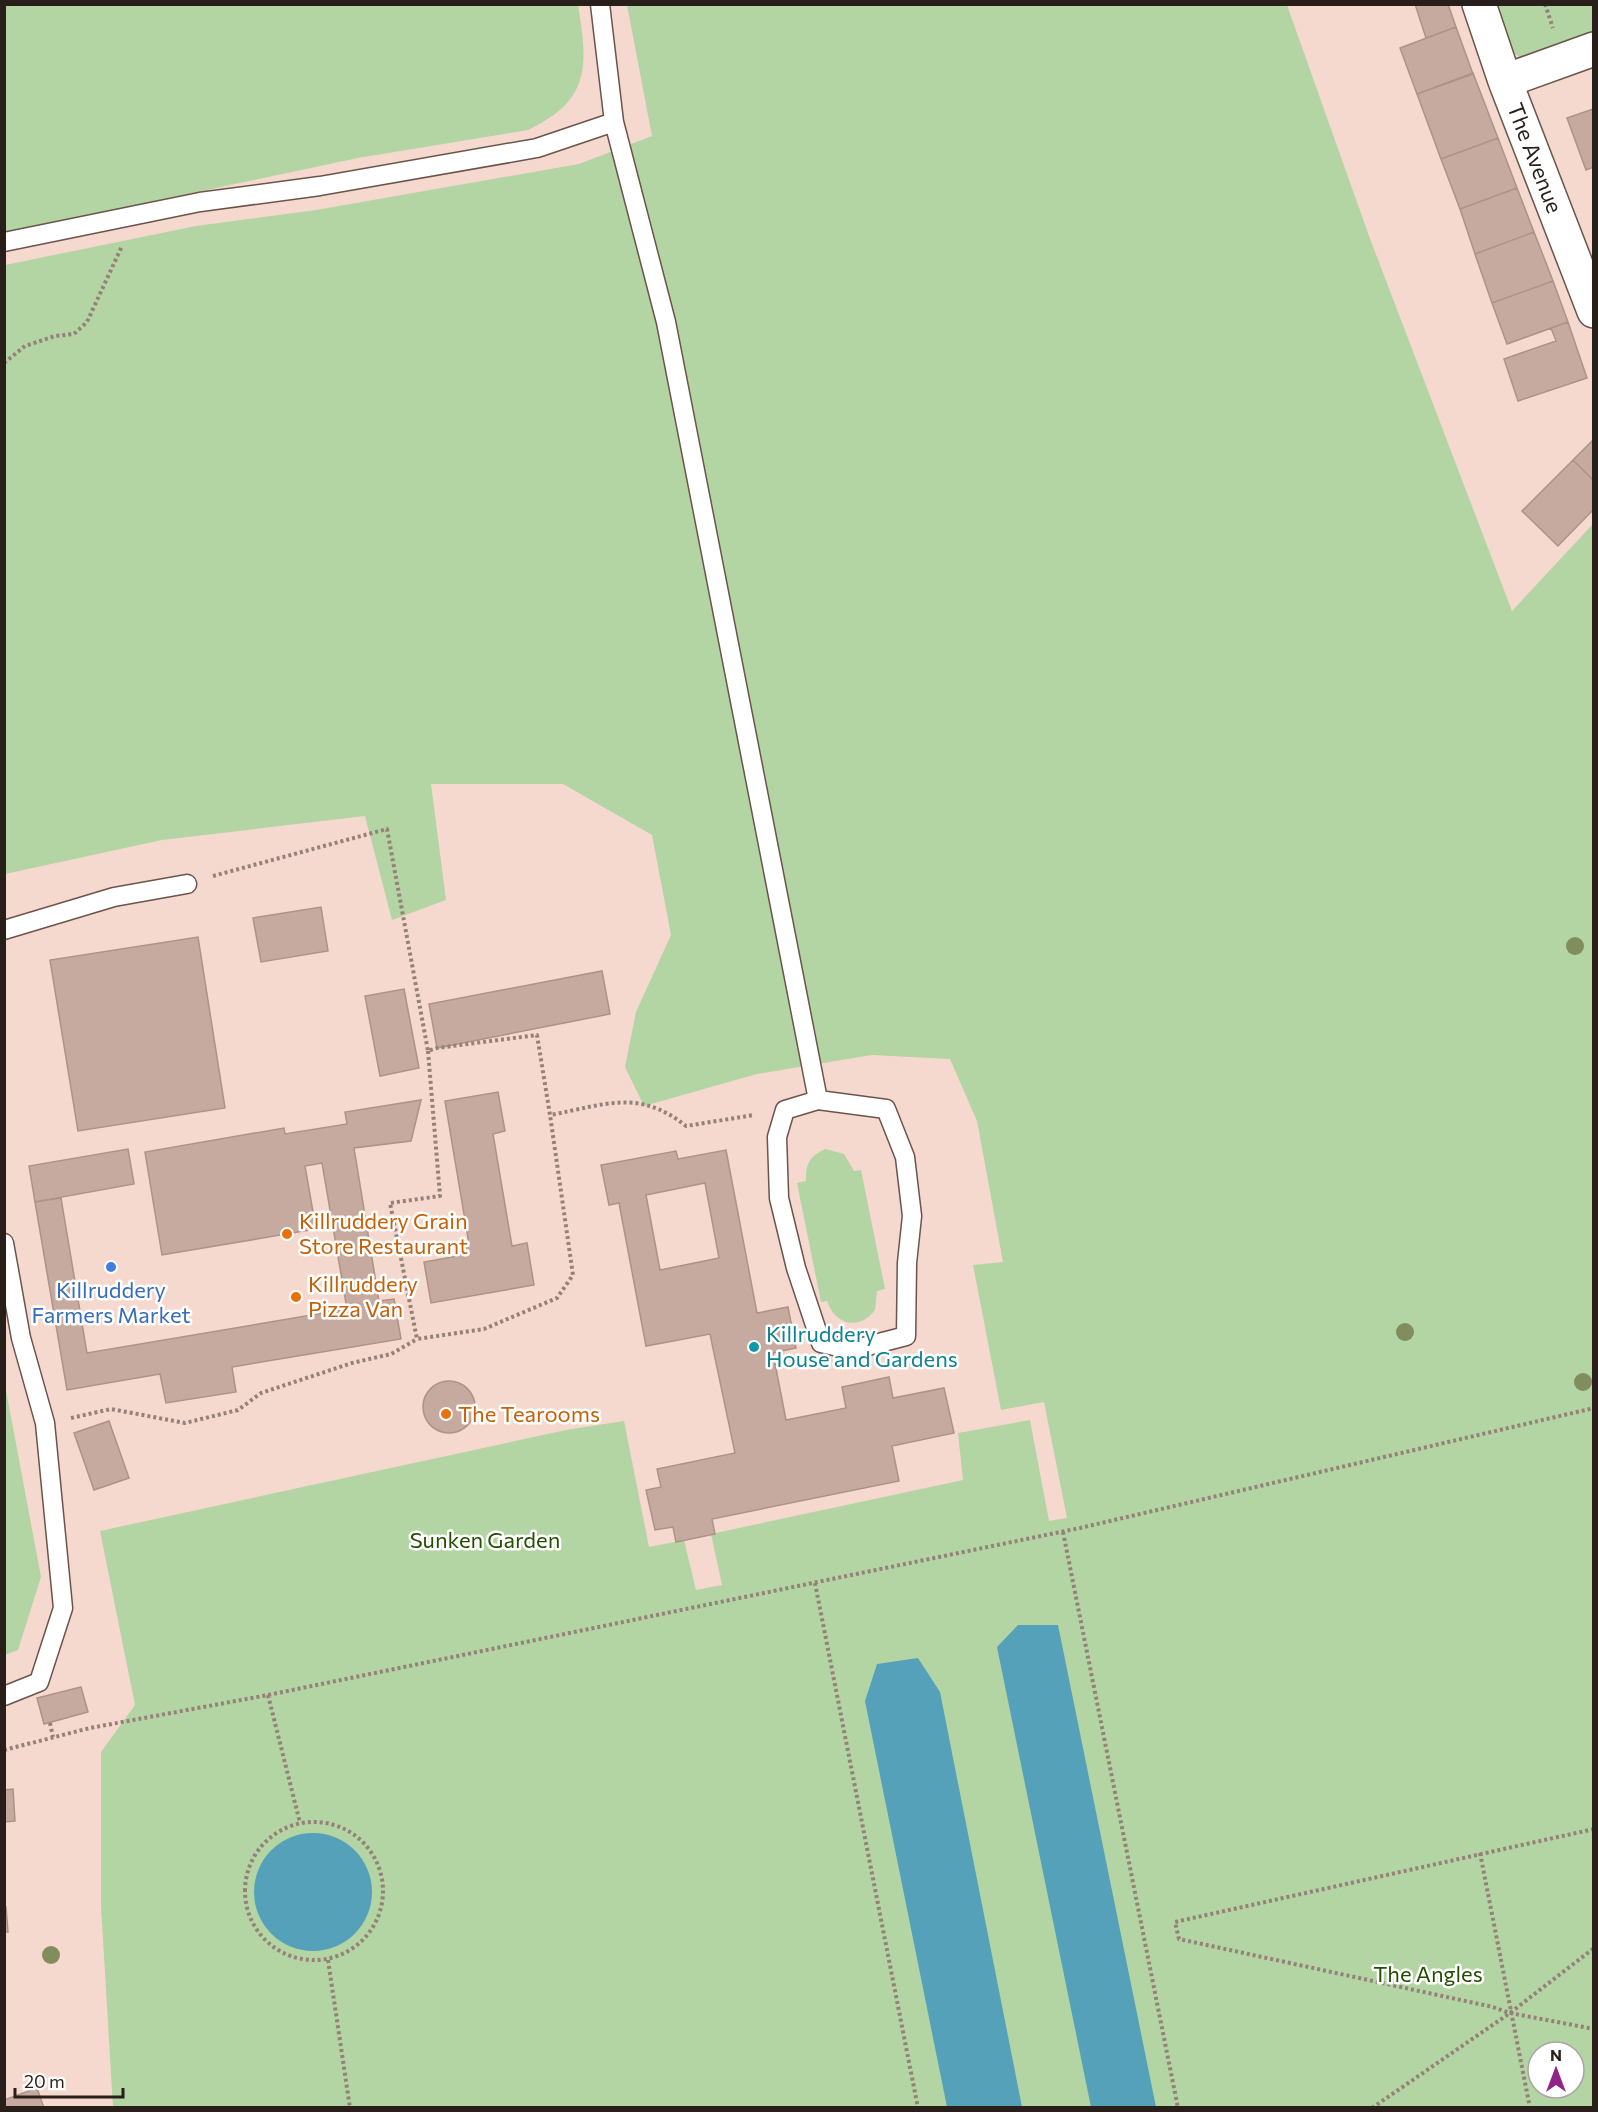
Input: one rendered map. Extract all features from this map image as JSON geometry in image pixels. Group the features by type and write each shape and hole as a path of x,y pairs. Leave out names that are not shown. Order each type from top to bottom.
{"street":[{"name":"The Avenue","path":"1479,4 1505,81 1593,311"},
{"path":"1505,81 1593,49"}],"lane":[{"path":"600,4 614,122 666,322 819,1100"},
{"path":"4,242 200,202 320,186 537,148 614,122"},
{"path":"4,930 114,897 186,884"},
{"path":"819,1100 886,1108 905,1157 912,1216 907,1263 906,1336 852,1350 821,1343 796,1268 779,1198 777,1137 784,1110 819,1100"},
{"path":"4,1244 13,1340 45,1423 63,1608 39,1682 4,1696"}],"path":[{"path":"4,363 25,346 55,336 74,334 87,322 137,215"},
{"path":"186,884 387,829 428,1051 440,1196 390,1203 417,1339"},
{"path":"45,1423 111,1409 185,1423 238,1410 261,1393 352,1363 391,1354 417,1339 484,1329 557,1298 573,1275 537,1035 428,1051"},
{"path":"550,1115 629,1100 669,1112 686,1126 784,1110"},
{"path":"4,1750 53,1737 1064,1532 1593,1408"},
{"path":"1064,1532 1178,2108"},
{"path":"815,1583 918,2108"},
{"path":"268,1695 300,1823"},
{"path":"50,1723 53,1737"},
{"path":"313,1821 341,1827 369,1848 382,1876 381,1913 357,1946 328,1960 295,1959 267,1944 248,1915 245,1878 258,1850 285,1827 300,1823 313,1821"},
{"path":"1593,1829 1175,1922 1179,1939 1493,2007 1510,2013 1593,2029"},
{"path":"1480,1853 1530,2108"},
{"path":"1372,2108 1510,2013 1593,1947"},
{"path":"328,1960 350,2108"}],"green space":[{"path":"5,5 578,5 583,63 574,93 564,106 549,119 528,130 358,158 70,219 5,237"},
{"path":"627,5 1287,5 1369,236 1512,611 1593,524 1593,2107 113,2107 101,1906 101,1752 135,1705 100,1531 566,1430 624,1421 649,1547 684,1540 696,1590 722,1585 711,1534 963,1480 958,1433 1030,1420 1049,1521 1067,1518 1044,1402 1001,1410 973,1265 1003,1262 977,1121 950,1059 872,1055 757,1074 644,1106 625,1067 636,1012 671,935 652,835 563,784 431,784 446,900 392,920 365,816 162,840 5,874 5,265 196,226 316,210 579,164 652,136"},
{"path":"1493,5 1593,5 1593,34 1526,59 1518,56 1507,45"},
{"path":"825,1149 844,1154 854,1171 861,1170 885,1289 877,1291 875,1310 869,1317 855,1323 841,1320 827,1301 821,1302 797,1183 806,1181 806,1170 810,1161"},
{"path":"5,1385 41,1577 18,1650 5,1655"}],"water":[{"path":"1018,1625 1058,1625 1156,2107 1091,2107 997,1647"},
{"path":"918,1658 940,1692 1022,2107 947,2107 865,1701 877,1664"},
{"path":"313,1833 336,1837 355,1850 368,1869 372,1892 368,1915 355,1934 336,1947 313,1951 290,1947 271,1934 258,1915 254,1892 258,1869 271,1850 290,1837"}],"building":[{"path":"1415,4 1448,4 1456,27 1426,38"},
{"path":"1456,27 1473,74 1417,94 1400,48"},
{"path":"1473,73 1498,138 1441,159 1417,94"},
{"path":"1593,109 1594,167 1586,170 1567,118"},
{"path":"1498,138 1517,188 1460,209 1441,159"},
{"path":"1517,188 1534,232 1475,254 1460,209"},
{"path":"1534,232 1553,281 1492,303 1475,254"},
{"path":"1553,281 1568,322 1507,344 1492,303"},
{"path":"1568,322 1587,378 1518,401 1504,359 1556,341 1551,328"},
{"path":"1594,439 1594,481 1573,460"},
{"path":"1573,460 1594,481 1594,509 1558,546 1522,511"},
{"path":"321,907 328,951 261,962 253,918"},
{"path":"198,937 225,1108 78,1131 50,960"},
{"path":"602,971 610,1014 437,1048 429,1004"},
{"path":"404,989 419,1068 380,1076 365,996"},
{"path":"498,1092 505,1131 493,1134 512,1246 527,1243 534,1285 431,1303 424,1262 458,1256 456,1246 469,1244 445,1101"},
{"path":"421,1100 411,1141 354,1148 379,1301 394,1299 401,1339 232,1367 236,1392 166,1403 160,1374 67,1390 35,1202 61,1198 87,1353 347,1309 322,1163 305,1166 316,1229 162,1255 145,1152 284,1128 285,1134 347,1124 345,1112"},
{"path":"128,1149 134,1184 35,1202 29,1166"},
{"name":"Killruddery House and Gardens","path":"726,1150 757,1313 788,1307 796,1348 773,1353 786,1420 846,1408 842,1387 889,1377 893,1398 944,1388 954,1433 892,1446 899,1481 712,1519 715,1534 676,1542 673,1527 655,1530 646,1490 661,1487 657,1469 735,1453 710,1334 646,1346 619,1203 609,1205 601,1165 676,1151 678,1159","holes":["705,1183 719,1258 660,1270 646,1195"]},
{"path":"449,1381 459,1383 467,1389 473,1397 475,1407 473,1417 467,1425 459,1431 449,1433 439,1431 431,1425 425,1417 423,1407 425,1397 431,1389 439,1383"},
{"path":"109,1421 129,1478 94,1490 74,1433"},
{"path":"81,1687 88,1712 44,1724 37,1698"},
{"path":"13,1789 15,1821 4,1822 4,1790"},
{"path":"4,1907 6,1907 8,1932 4,1932"},
{"path":"37,2088 44,2108 4,2108 4,2100"}],"place":[{"name":"Killruddery Grain Store Restaurant","path":"287,1234"},
{"name":"Killruddery Farmers Market","path":"111,1267"},
{"name":"Killruddery Pizza Van","path":"296,1297"},
{"name":"Killruddery House and Gardens","path":"754,1347"},
{"name":"The Tearooms","path":"446,1414"}],"park label":[{"name":"Sunken Garden","path":"485,1540"},
{"name":"The Angles","path":"1428,1974"}]}
